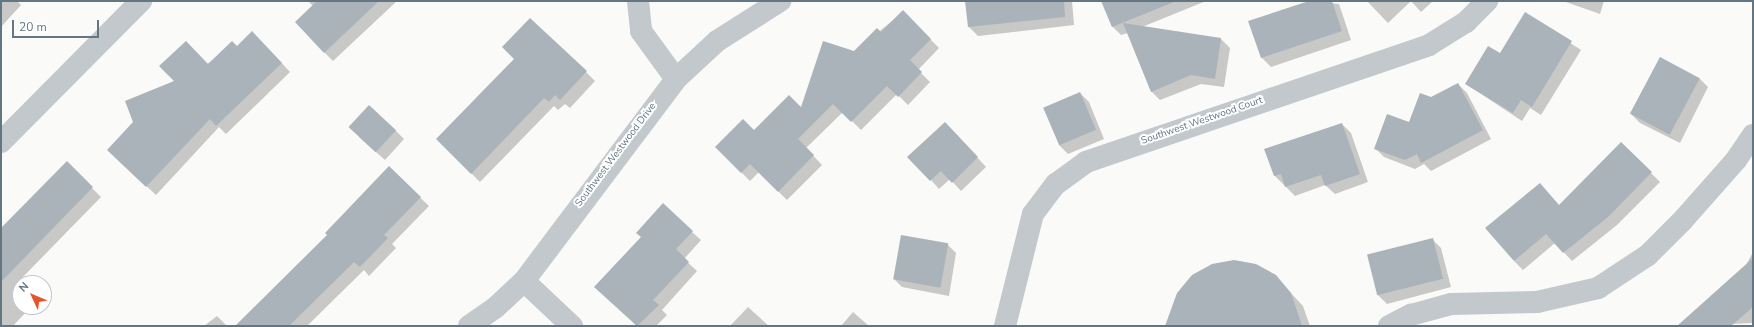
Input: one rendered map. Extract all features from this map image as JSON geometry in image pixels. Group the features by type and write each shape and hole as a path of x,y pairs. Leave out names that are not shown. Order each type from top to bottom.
{"street":[{"path":"1,142 142,1"},
{"path":"638,1 641,31 676,79"},
{"name":"Southwest Westwood Drive","path":"469,326 495,308 524,281 582,200 676,79 718,41 780,1"},
{"name":"Southwest Westwood Court","path":"1005,326 1033,214 1056,184 1086,162 1428,45 1466,22 1487,1"},
{"path":"1389,326 1411,315 1451,304 1537,302 1598,288 1648,255 1683,220 1736,160 1753,135"},
{"path":"524,281 572,326"}],"building":[{"path":"317,1 379,1 324,53 295,22"},
{"path":"965,1 1064,1 1065,17 968,27"},
{"path":"1101,1 1173,1 1174,2 1112,27"},
{"path":"1309,1 1332,1 1342,31 1261,58 1248,21"},
{"path":"903,10 931,39 910,60 922,72 898,97 887,86 851,122 833,104 798,139 814,155 778,192 750,164 741,173 715,147 743,119 754,130 789,95 801,107 823,41 854,51 877,28 881,32"},
{"path":"1525,12 1572,41 1532,107 1521,100 1513,113 1465,84 1488,46 1500,53"},
{"path":"530,18 587,71 560,100 555,95 549,102 544,98 471,174 436,139 514,59 502,47"},
{"path":"1123,23 1221,38 1215,79 1191,75 1151,92"},
{"path":"252,31 282,63 216,126 210,119 146,187 107,150 133,122 125,101 174,81 159,66 186,41 208,64 232,41 237,46"},
{"path":"1660,57 1700,78 1670,135 1630,114"},
{"path":"1458,83 1483,130 1421,163 1417,154 1405,160 1374,149 1387,114 1409,122 1420,93 1431,97"},
{"path":"1080,92 1096,130 1059,145 1043,108"},
{"path":"369,105 396,130 376,152 349,127"},
{"path":"945,122 978,157 952,183 941,171 930,181 907,157"},
{"path":"1342,123 1360,174 1325,186 1321,175 1285,187 1281,174 1274,176 1264,149"},
{"path":"1621,142 1652,172 1608,217 1563,253 1546,234 1514,261 1485,228 1540,183 1559,205"},
{"path":"67,161 93,187 1,282 1,228"},
{"path":"389,166 421,197 384,235 388,238 360,267 354,262 289,326 235,326 327,235 325,233"},
{"path":"663,203 693,231 676,249 689,262 653,300 659,305 637,326 594,287 641,237 636,233"},
{"path":"901,235 948,243 940,288 893,279"},
{"path":"1433,238 1443,279 1377,295 1367,254"},
{"path":"1753,258 1753,307 1731,326 1677,326"},
{"path":"1234,260 1256,264 1276,275 1291,293 1302,326 1165,326 1177,293 1192,275 1212,264"}]}
